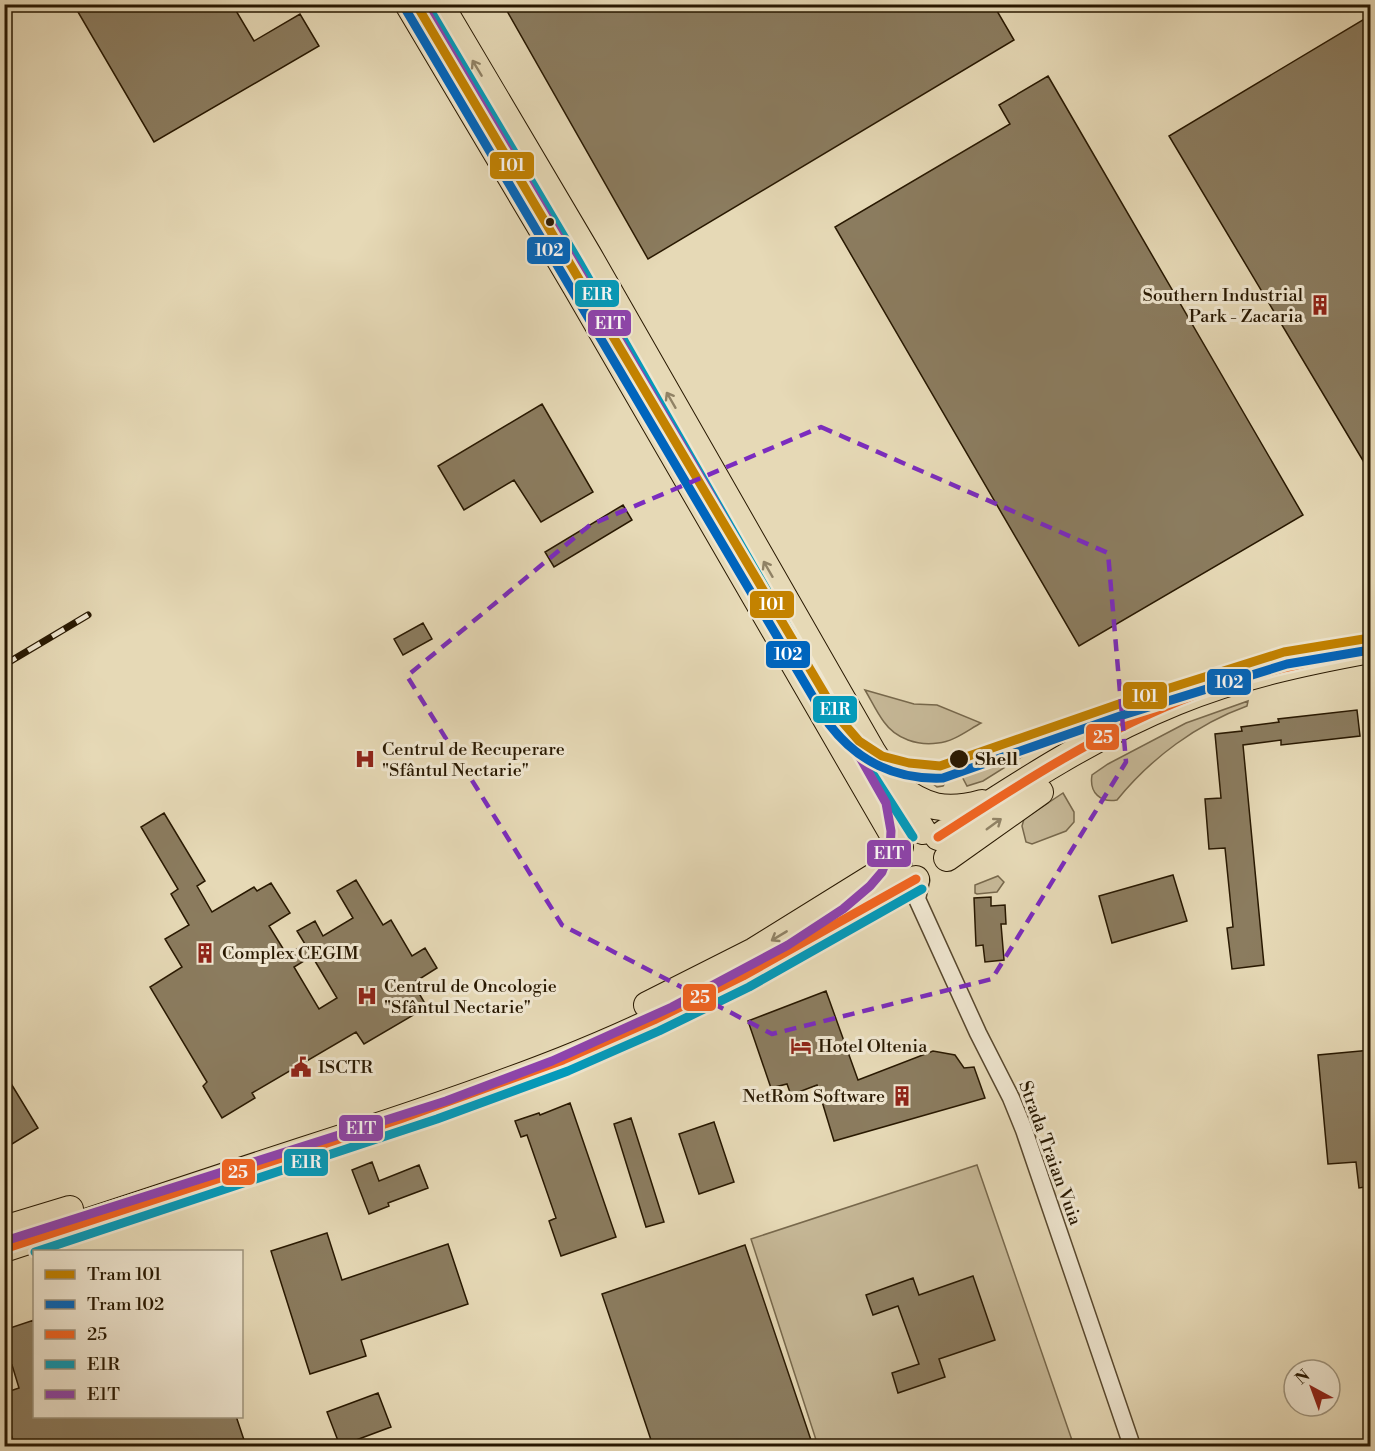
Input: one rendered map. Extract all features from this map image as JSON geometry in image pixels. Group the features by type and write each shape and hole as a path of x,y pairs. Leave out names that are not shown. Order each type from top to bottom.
{"main road":[{"path":"408,4 689,481 909,867 937,876 942,871 936,842 890,781 589,256 440,4"},
{"path":"936,842 999,798 1083,746 1176,702 1263,673 1371,650"},
{"path":"909,867 909,836 936,842 1179,715 1253,690 1371,666"},
{"path":"890,781 922,802 948,809 999,798"},
{"path":"828,905 867,871 878,854 876,809"},
{"path":"4,1229 403,1102 511,1064 649,1005 754,951 828,905 909,867"},
{"path":"4,1249 409,1116 565,1059 658,1019 735,982 839,925 909,867"}],"street":[{"name":"Strada Traian Vuia","path":"909,867 917,899 1024,1130 1132,1446"}],"highlighted area":[{"path":"821,427 1108,553 1126,762 992,979 772,1034 562,925 407,676 590,525"}],"shaded area":[{"path":"865,690 914,704 937,705 981,723 944,742 930,744 915,742 901,737 889,728"},
{"path":"1248,701 1247,706 1210,722 1176,744 1145,770 1117,800 1106,800 1094,792 1092,775 1108,764 1186,723"},
{"path":"1033,742 1034,749 983,781 967,786 958,769"},
{"path":"945,772 945,783 937,787 919,773"},
{"path":"1063,793 1074,812 1074,822 1066,831 1032,844 1026,842 1022,826 1024,819"},
{"path":"998,876 1004,882 997,892 975,893 975,885"},
{"path":"977,1165 1074,1446 818,1446 751,1239"}],"building":[{"path":"91,4 232,4 254,41 300,14 319,46 154,142 78,12"},
{"path":"503,4 993,4 1014,40 648,259"},
{"name":"Southern Industrial Park - Zacaria","path":"1371,15 1371,474 1169,136"},
{"path":"1048,76 1303,515 1079,646 835,227 1010,124 999,105"},
{"path":"542,404 593,492 541,522 514,480 464,510 438,466"},
{"path":"623,505 632,520 554,567 545,552"},
{"path":"423,623 432,639 403,655 394,639"},
{"path":"1357,710 1360,736 1281,745 1281,740 1243,745 1264,965 1232,969 1227,928 1233,927 1225,848 1209,849 1205,799 1221,798 1215,734 1242,731 1241,727 1279,722 1278,719"},
{"path":"164,813 205,881 197,886 212,912 254,887 257,891 271,883 290,913 269,926 287,955 305,944 297,931 315,921 323,936 353,918 337,891 356,880 383,925 391,920 412,956 425,948 437,968 413,983 427,1007 364,1044 356,1032 252,1093 255,1098 222,1118 203,1086 207,1082 150,987 182,967 165,939 189,925 171,894 178,889 141,827","holes":["312,956 337,998 319,1009 294,967"]},
{"path":"1173,875 1187,921 1112,943 1099,896"},
{"path":"991,897 991,906 1005,905 1006,924 1001,924 1004,960 985,962 983,945 976,946 974,898"},
{"path":"826,991 858,1080 933,1051 955,1055 964,1068 974,1067 985,1098 834,1141 817,1085 791,1095 787,1084 771,1088 748,1021"},
{"path":"1371,1050 1371,1186 1359,1188 1356,1162 1328,1164 1318,1055"},
{"path":"4,1072 38,1128 4,1149"},
{"path":"570,1103 616,1237 561,1256 549,1221 556,1218 527,1135 521,1137 515,1121 539,1113 540,1115"},
{"path":"631,1118 664,1222 646,1227 614,1124"},
{"path":"714,1122 734,1182 699,1194 679,1134"},
{"path":"372,1162 379,1181 419,1165 428,1188 388,1203 389,1206 369,1214 352,1170"},
{"path":"327,1233 342,1280 448,1244 468,1304 361,1340 366,1356 310,1374 271,1251"},
{"path":"745,1245 813,1446 653,1446 602,1294"},
{"path":"973,1276 995,1340 939,1359 945,1377 898,1393 892,1373 919,1364 898,1306 873,1315 866,1295 913,1278 919,1295"},
{"path":"33,1320 33,1418 237,1418 246,1446 15,1446 4,1414 4,1393 19,1388 12,1365 4,1367 4,1330"},
{"path":"378,1393 391,1427 340,1446 327,1412"}],"railway":[{"path":"4,665 88,615"}],"tram line":[{"name":"101","path":"416,4 839,718 859,741 882,756 909,763 940,766 1119,704 1284,652 1370,638"},
{"name":"102","path":"406,10 829,724 840,737 865,758 879,766 909,776 943,778 1123,715 1287,664 1370,650"}],"transit line":[{"name":"E1T","path":"8,1240 446,1101 552,1061 672,1007 788,945 843,909 870,886 882,872 890,851 891,831 886,803 705,485 422,4"},
{"name":"E1R","path":"430,10 579,262 862,757 913,837"},
{"name":"25","path":"938,837 1064,758 1163,708 1197,694 1261,674 1370,650"},
{"name":"25","path":"4,1249 400,1119 563,1060 654,1020 743,976 916,879"},
{"name":"E1R","path":"41,1250 437,1119 568,1071 659,1031 749,987 922,889"}],"place":[{"name":"Southern Industrial Park - Zacaria","path":"1320,305"},
{"name":"Centrul de Recuperare \"Sfântul Nectarie\"","path":"365,759"},
{"name":"Shell","path":"959,759"},
{"name":"Complex CEGIM","path":"205,953"},
{"name":"Centrul de Oncologie \"Sfântul Nectarie\"","path":"367,996"},
{"name":"Hotel Oltenia","path":"801,1046"},
{"name":"ISCTR","path":"301,1067"},
{"name":"NetRom Software","path":"902,1096"}]}
